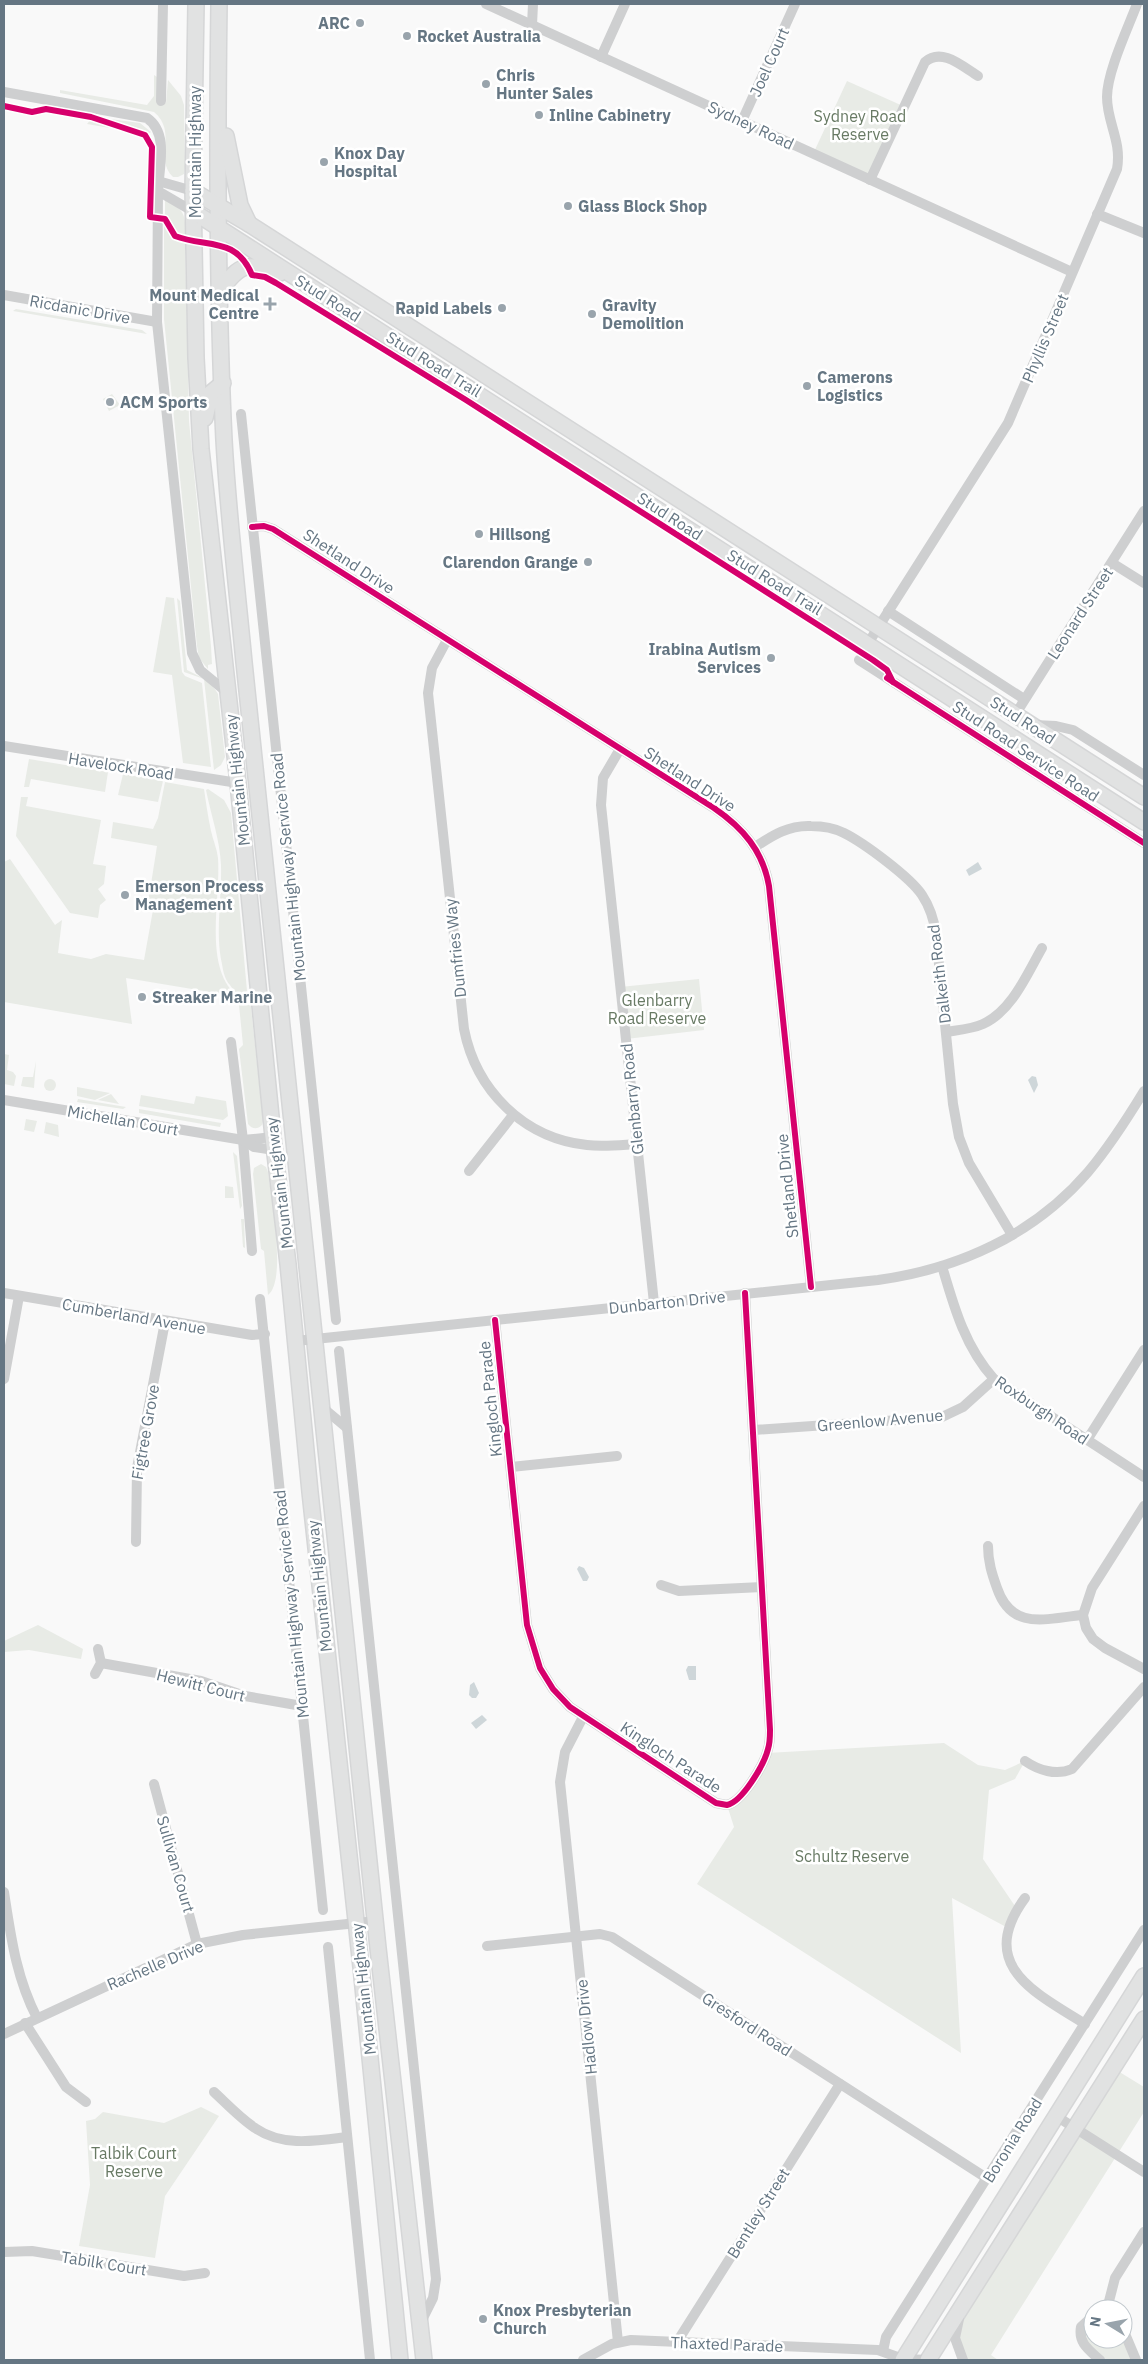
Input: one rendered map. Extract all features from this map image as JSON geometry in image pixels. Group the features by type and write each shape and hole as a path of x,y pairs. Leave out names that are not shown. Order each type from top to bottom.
{"main road":[{"name":"Mountain Highway","path":"196,4 193,191 196,358 201,449 238,783 273,1143 296,1341 400,2360"},
{"name":"Mountain Highway","path":"218,4 218,205 228,480 328,1467 424,2360"},
{"path":"218,80 229,156 242,209 249,224"},
{"name":"Stud Road","path":"193,191 249,224 498,382 878,628 1144,797"},
{"name":"Stud Road","path":"194,212 752,568 1144,822"},
{"path":"220,291 234,273 249,266 260,267 298,279"},
{"path":"346,287 346,300 358,317"},
{"path":"498,382 504,396 512,406 543,434"},
{"path":"201,449 209,397 214,388 223,383"},
{"path":"752,568 762,552"},
{"path":"800,600 810,583"},
{"path":"238,783 258,781"},
{"path":"273,1143 295,1142"},
{"path":"310,1492 317,1491 322,1487 328,1467"},
{"name":"Boronia Road","path":"903,2360 1144,1976"},
{"path":"929,2360 1144,2019"},
{"path":"384,2190 405,2187"},
{"path":"386,2220 409,2218"}],"street":[{"path":"161,102 163,4"},
{"name":"Sydney Road","path":"486,4 1072,272"},
{"path":"532,4 532,25"},
{"path":"602,57 625,4"},
{"name":"Joel Court","path":"742,121 795,4"},
{"name":"Phyllis Street","path":"870,646 888,611 1004,430 1116,169 1119,154 1108,107 1107,89 1137,4"},
{"path":"870,180 925,62 931,57 942,56 978,76"},
{"path":"4,92 147,118 156,124 161,148 158,186 157,322 192,653 200,670 228,694"},
{"path":"158,186 193,191"},
{"path":"158,186 194,212"},
{"path":"1097,214 1144,233"},
{"name":"Ricdanic Drive","path":"4,296 157,322"},
{"name":"Mountain Highway Service Road","path":"241,414 336,1320"},
{"name":"Leonard Street","path":"1015,715 1144,510"},
{"name":"Shetland Drive","path":"252,528 264,526 273,528 729,819 755,846 764,866 769,886 811,1287"},
{"path":"1112,563 1144,584"},
{"path":"888,611 1024,699"},
{"name":"Dumfries Way","path":"447,640 432,668 428,693 464,1029 471,1054 489,1089 513,1115 551,1136 577,1144 602,1146 637,1144"},
{"path":"870,646 875,670"},
{"name":"Stud Road Service Road","path":"860,660 1144,843"},
{"name":"Stud Road Service Road","path":"1030,725 1056,726 1073,730 1144,774"},
{"name":"Havelock Road","path":"4,746 238,783"},
{"name":"Glenbarry Road","path":"620,749 605,773 600,797 654,1303"},
{"name":"Dalkeith Road","path":"755,846 792,827 811,826 828,828 854,839 909,881 922,896 934,923 955,1120 963,1150 1012,1235"},
{"path":"946,1032 976,1027 996,1016 1010,1000 1042,948"},
{"path":"231,1042 243,1140 252,1251"},
{"name":"Dunbarton Drive","path":"296,1341 811,1287 895,1277 942,1266 972,1256 1012,1235 1043,1214 1087,1173 1112,1140 1144,1091"},
{"name":"Michellan Court","path":"4,1100 243,1140 254,1147 273,1143"},
{"path":"469,1171 513,1115"},
{"name":"Roxburgh Road","path":"942,1266 968,1342 979,1361 994,1379 1144,1477"},
{"name":"Cumberland Avenue","path":"4,1293 165,1322 252,1335 264,1334"},
{"name":"Kingloch Parade","path":"495,1320 527,1625 531,1644 540,1668 553,1688 583,1717 716,1803 727,1806 738,1801 762,1763 770,1743 745,1293"},
{"path":"4,1379 19,1296"},
{"name":"Mountain Highway Service Road","path":"260,1299 323,1910"},
{"name":"Figtree Grove","path":"136,1542 138,1468 165,1322"},
{"path":"1087,1440 1144,1350"},
{"path":"339,1351 436,2279 433,2298 420,2325"},
{"name":"Greenlow Avenue","path":"754,1430 942,1418 963,1407 994,1379"},
{"path":"322,1407 347,1428"},
{"path":"511,1467 617,1456"},
{"path":"1144,1506 1092,1588 1083,1615 1086,1628 1093,1639 1105,1648 1144,1669"},
{"path":"988,1546 989,1565 999,1595 1005,1605 1014,1613 1028,1619 1037,1620 1083,1615"},
{"path":"662,1585 680,1591 762,1587"},
{"path":"95,1674 101,1663 98,1649"},
{"name":"Hewitt Court","path":"101,1663 201,1681 245,1696 302,1706"},
{"path":"1025,1761 1042,1770 1061,1772 1072,1768 1144,1687"},
{"name":"Hadlow Drive","path":"583,1717 566,1747 560,1782 618,2342"},
{"name":"Sullivan Court","path":"154,1784 197,1944"},
{"path":"4,1892 18,1970 24,1992 37,2018"},
{"path":"1025,1898 1014,1915 1007,1934 1006,1951 1011,1966 1026,1985 1085,2024"},
{"name":"Rachelle Drive","path":"4,2034 197,1944 243,1935 376,1921"},
{"name":"Boronia Road","path":"883,2351 886,2337 988,2179 1144,1930"},
{"name":"Gresford Road","path":"487,1946 600,1934 612,1937 988,2179"},
{"name":"Mountain Highway","path":"328,1948 370,2360"},
{"path":"25,2023 66,2087 86,2102"},
{"name":"Bentley Street","path":"677,2342 840,2084"},
{"path":"214,2092 256,2129 278,2139 300,2142 346,2137"},
{"path":"1056,2116 1144,2172"},
{"path":"1111,2299 1111,2290 1116,2278 1144,2232"},
{"name":"Tabilk Court","path":"4,2252 32,2251 184,2276 205,2272"},
{"path":"962,2306 955,2334 956,2343 963,2360"},
{"path":"1083,2326 1081,2338 1083,2342"},
{"name":"Thaxted Parade","path":"583,2360 618,2342 677,2342 883,2351 903,2360"},
{"path":"1087,2349 1100,2360"},
{"path":"903,2360 929,2360"}],"green space":[{"path":"154,75 157,77 157,103 166,103 168,80 181,96 184,105 185,167 184,174 178,177 173,177 165,162 166,137 161,120 154,112 60,93 60,90 147,105 154,96"},
{"name":"Sydney Road Reserve","path":"847,81 903,106 870,180 813,154"},
{"path":"103,118 140,123 151,132 146,135"},
{"path":"91,119 105,122 110,128 87,124"},
{"path":"165,199 177,206 183,214 185,237 178,237 165,216"},
{"path":"166,223 175,239 185,242 189,421 211,646 212,664 208,665 208,669 199,658 197,646 164,319 164,224"},
{"path":"16,309 142,330 147,334 13,311"},
{"name":"ACM Sports","path":"112,394 120,405 109,411 103,399"},
{"path":"166,597 174,598 182,672 185,676 202,683 211,767 183,763 172,675 153,672"},
{"path":"177,598 180,601 187,670 203,679 184,672"},
{"path":"204,679 218,694 225,757 221,765 214,770"},
{"path":"29,759 108,772 105,792 31,779 29,787 24,787"},
{"path":"123,774 163,781 158,802 118,795"},
{"path":"165,782 204,789 218,858 217,949 220,967 226,982 237,999 235,1000 234,996 126,978 132,1024 4,1002 4,862 10,859 55,925 62,920 58,953 91,959 106,954 144,960 153,910 148,903 157,846 111,838 113,822 153,829 158,818"},
{"path":"208,789 224,800 231,813 247,991 238,997 226,978 220,952 221,865 217,837 206,790"},
{"path":"21,797 28,797 26,806 101,820 93,864 106,866 104,884 98,889 106,900 100,905 98,918 70,913 16,836"},
{"name":"Glenbarry Road Reserve","path":"699,979 704,1030 626,1039 620,987"},
{"path":"250,998 263,1121 260,1127 256,1128 248,1124 239,1049 243,1045 239,1005"},
{"path":"4,1054 9,1055 7,1070 13,1072 16,1076 14,1086 4,1084"},
{"path":"36,1061 34,1088 21,1086 23,1077 33,1077"},
{"path":"52,1079 55,1080 55,1090 48,1091 45,1090 44,1083 45,1080"},
{"path":"77,1087 110,1093 95,1100 77,1096"},
{"path":"111,1094 119,1104 98,1100"},
{"path":"141,1095 194,1104 196,1096 226,1101 228,1116 223,1120 139,1106"},
{"path":"78,1099 126,1107 123,1109 77,1102"},
{"path":"139,1109 221,1123 220,1127 139,1113"},
{"path":"26,1119 37,1121 34,1132 24,1130"},
{"path":"46,1122 58,1125 59,1137 44,1133"},
{"path":"233,1152 237,1156 242,1206 240,1209"},
{"path":"261,1164 266,1167 268,1172 276,1237 276,1273 274,1287 268,1295 253,1174 254,1168"},
{"path":"225,1186 233,1187 234,1198 225,1198"},
{"path":"241,1219 244,1219 245,1248 243,1247"},
{"path":"38,1625 83,1649 81,1659 29,1650 4,1652 4,1641"},
{"name":"Schultz Reserve","path":"944,1743 978,1765 1005,1770 1025,1761 1015,1779 989,1790 983,1859 1017,1909 1008,1928 952,1898 961,2053 697,1884 734,1827 727,1805 731,1804 767,1753"},
{"path":"1113,2068 1144,2087 1144,2112 991,2355 998,2360 963,2360 956,2327"},
{"name":"Talbik Court Reserve","path":"201,2107 219,2116 165,2196 155,2258 79,2246 90,2185 86,2121 95,2119 103,2112 164,2123"},
{"path":"1087,2349 1129,2349 1136,2360 1100,2360"}],"shaded area":[{"path":"978,862 982,869 969,876 966,870"},
{"path":"1032,1076 1036,1077 1038,1085 1034,1093 1028,1080"},
{"path":"579,1566 584,1568 589,1577 587,1581 583,1581 577,1569"},
{"path":"688,1666 696,1666 696,1680 689,1680 686,1670"},
{"path":"474,1682 479,1693 476,1698 472,1698 469,1695 470,1685"},
{"path":"482,1715 487,1720 476,1729 471,1723"}],"cycle path":[{"name":"Stud Road Trail","path":"4,106 32,112 46,109 91,117 145,135 152,147 150,217 165,219 175,236 187,240 219,245 238,254 252,275 265,277 276,283 466,400 873,660 887,670 893,682"},
{"path":"252,527 264,526 273,529 714,808 743,832 750,841 762,862 769,886 811,1287"},
{"path":"887,678 1144,843"},
{"path":"495,1320 527,1625 540,1668 553,1689 570,1707 716,1803 727,1805 739,1797 752,1782 766,1756 770,1737 745,1293"}],"place":[{"name":"ARC","path":"360,23"},
{"name":"Rocket Australia","path":"407,36"},
{"name":"Chris Hunter Sales","path":"486,84"},
{"name":"Inline Cabinetry","path":"539,115"},
{"name":"Knox Day Hospital","path":"324,162"},
{"name":"Glass Block Shop","path":"568,206"},
{"name":"Mount Medical Centre","path":"270,304"},
{"name":"Rapid Labels","path":"502,308"},
{"name":"Gravity Demolition","path":"592,314"},
{"name":"Camerons Logistics","path":"807,386"},
{"name":"ACM Sports","path":"110,402"},
{"name":"Hillsong","path":"479,534"},
{"name":"Clarendon Grange","path":"588,562"},
{"name":"Irabina Autism Services","path":"771,658"},
{"name":"Emerson Process Management","path":"125,895"},
{"name":"Streaker Marine","path":"142,997"},
{"name":"Knox Presbyterian Church","path":"483,2319"}]}
